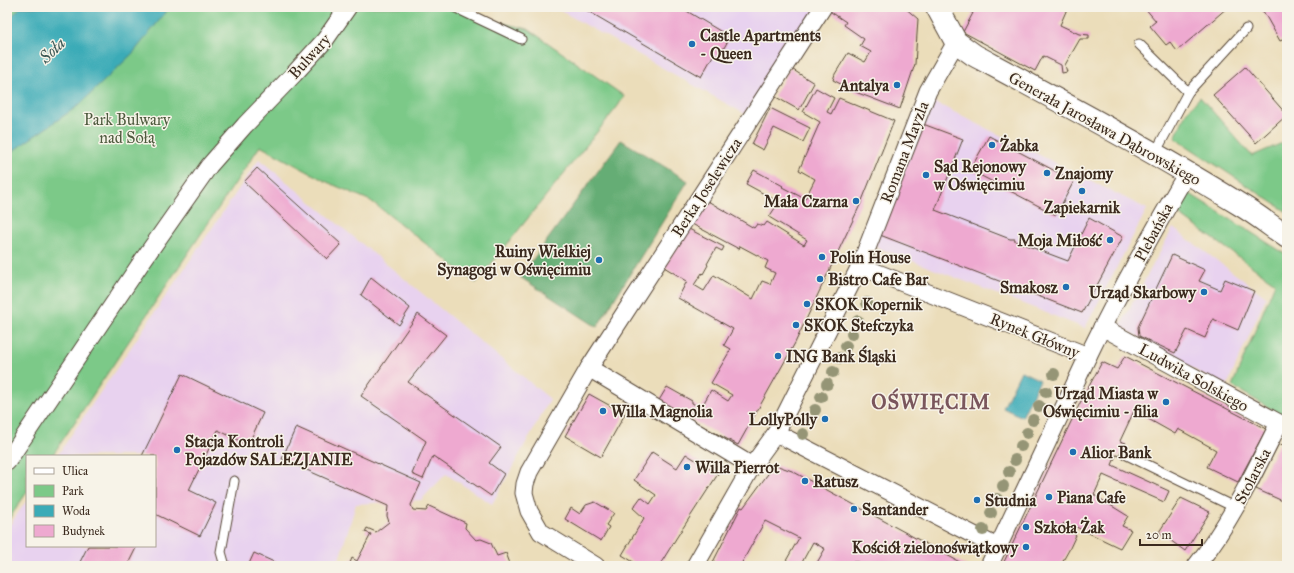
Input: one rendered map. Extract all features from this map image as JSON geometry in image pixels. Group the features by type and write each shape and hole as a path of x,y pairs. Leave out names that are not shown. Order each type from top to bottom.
{"street":[{"name":"Bulwary","path":"7,462 143,260 209,166 266,102 325,40 348,7"},
{"name":"Berka Joselewicza","path":"596,566 541,532 529,511 524,493 529,472 589,368 823,7"},
{"name":"Generała Jarosława Dąbrowskiego","path":"937,7 956,42 974,55 1099,123 1186,173 1241,205 1287,237"},
{"name":"Romana Mayzla","path":"860,266 928,91 956,42"},
{"name":"Plebańska","path":"1088,356 1102,327 1186,173"},
{"path":"695,566 752,466 776,433 860,266"},
{"name":"Rynek Główny","path":"860,266 1088,356 999,548 989,566"},
{"name":"Ludwika Solskiego","path":"1102,327 1283,424"},
{"path":"589,368 752,466"},
{"name":"Stolarska","path":"1196,566 1210,548 1236,508 1283,424"},
{"path":"776,433 999,548"}],"lane":[{"path":"454,7 521,39"},
{"path":"1154,155 1188,92 1246,29"},
{"path":"1139,44 1188,92"},
{"path":"1125,454 1236,508"},
{"path":"225,566 221,552 234,481"}],"shaded area":[{"path":"554,7 818,7 745,114"},
{"path":"926,98 1147,209 1085,328 864,242"},
{"path":"259,159 550,399 492,504 446,474 421,500 356,504 337,566 7,566 7,529 26,501 26,547 156,547 156,455 58,455"},
{"path":"1173,228 1266,297 1226,388 1120,326"}],"green space":[{"name":"Park Bulwary nad Sołą","path":"7,7 453,7 472,16 528,29 624,96 618,106 476,283 371,201 327,182 260,146 53,455 26,455 26,494 7,522"},
{"path":"1200,97 1252,156 1287,141 1287,212 1175,138 1186,113"},
{"path":"621,140 688,181 597,327 520,277"},
{"path":"1187,192 1287,255 1287,416 1283,416 1232,386 1275,283 1176,212"}],"water":[{"name":"Soła","path":"21,7 170,7 134,52 78,106 7,155 7,21"},
{"path":"1021,371 1040,380 1022,417 1003,408"}],"building":[{"path":"581,7 680,7 730,37 719,57 714,54 701,77"},
{"path":"831,7 904,7 918,19 915,64 900,109 858,93 833,80 848,53 865,62 871,52 860,46 864,39 844,25 846,22 828,10"},
{"path":"962,7 1063,7 1067,9 1060,25 1079,34 1089,35 1089,39 1080,39 1065,65 1067,72 1062,73 1061,65 1043,56 1035,71 963,32 973,13"},
{"path":"1144,7 1228,7 1177,51 1170,42 1166,45 1150,26 1156,21"},
{"path":"1259,7 1284,7 1287,12 1287,38 1280,41 1263,11 1262,12"},
{"path":"1245,67 1287,115 1256,143 1213,95"},
{"path":"790,68 814,83 799,110 774,96"},
{"path":"816,88 834,98 827,112 831,114 839,98 894,121 861,203 795,343 738,445 658,402 667,387 692,401 692,403 701,408 711,390 728,401 732,395 711,383 731,349 724,345 733,329 678,298 687,281 664,267 687,228 724,247 722,251 716,248 703,274 702,273 694,285 704,291 714,275 753,299 762,281 770,284 775,273 765,268 768,261 740,246 739,249 692,224 706,200 754,228 757,224 764,226 767,222 804,245 807,240 769,217 779,202 746,184 754,170 805,199 815,179 799,170 820,122 803,112"},
{"path":"770,108 810,128 803,142 774,128 763,150 752,144"},
{"path":"923,124 963,139 935,210 1010,239 1015,239 1015,241 1068,261 1089,218 1123,237 1082,313 880,235"},
{"path":"989,136 1074,181 1056,215 970,170"},
{"path":"257,168 341,244 327,259 244,182"},
{"path":"1172,255 1205,270 1199,281 1220,290 1225,279 1254,291 1238,330 1213,319 1205,338 1187,330 1175,353 1139,336 1138,327"},
{"path":"371,277 410,308 399,325 361,295"},
{"path":"418,314 446,335 408,382 501,447 489,463 504,474 491,496 433,456 423,479 412,474 426,441 361,396"},
{"path":"1125,356 1266,429 1238,482 1207,467 1216,450 1178,429 1175,434 1134,411 1120,441 1126,443 1120,456 1116,455 1112,465 1169,491 1164,502 1103,475 1094,495 1128,516 1122,526 1131,530 1120,548 1072,525 1072,527 1064,523 1061,527 1076,535 1060,566 1002,566 1080,403 1102,362 1117,369"},
{"name":"Stacja Kontroli Pojazdów SALEZJANIE","path":"182,374 263,413 248,445 218,430 189,490 216,503 200,536 156,514 156,455 142,455"},
{"path":"589,394 625,414 601,457 565,436"},
{"path":"296,427 421,483 411,505 413,510 426,511 429,506 466,523 465,528 476,540 481,539 491,543 497,556 506,553 511,566 357,566 350,563 352,558 357,561 371,534 365,532 367,528 376,532 389,522 387,516 388,506 282,459"},
{"path":"1278,445 1287,445 1287,503 1256,489"},
{"path":"652,452 677,468 686,454 718,474 659,566 640,566 622,555 644,518 633,508 641,497 650,504 656,495 634,480"},
{"path":"778,466 792,471 967,566 865,566 858,562 852,562 853,566 815,566 825,549 813,542 800,566 783,566 799,538 765,521 740,566 711,566 741,507 743,508 773,467"},
{"path":"1181,498 1210,512 1185,551 1159,532"},
{"path":"595,502 614,513 606,525 609,527 601,541 565,519 571,508 580,514 586,505"},
{"path":"88,547 136,547 127,566 78,566"},
{"path":"254,553 283,566 248,566"}],"place":[{"name":"Castle Apartments - Queen","path":"692,44"},
{"name":"Antalya","path":"897,85"},
{"name":"Żabka","path":"992,145"},
{"name":"Znajomy","path":"1047,173"},
{"name":"Sąd Rejonowy w Oświęcimiu","path":"926,175"},
{"name":"Zapiekarnik","path":"1082,191"},
{"name":"Mała Czarna","path":"856,201"},
{"name":"Moja Miłość","path":"1110,240"},
{"name":"Polin House","path":"822,257"},
{"name":"Ruiny Wielkiej Synagogi w Oświęcimiu","path":"599,260"},
{"name":"Bistro Cafe Bar","path":"820,279"},
{"name":"Smakosz","path":"1066,287"},
{"name":"Urząd Skarbowy","path":"1204,292"},
{"name":"SKOK Kopernik","path":"807,304"},
{"name":"SKOK Stefczyka","path":"796,325"},
{"name":"ING Bank Śląski","path":"778,356"},
{"name":"Urząd Miasta w Oświęcimiu - filia","path":"1166,402"},
{"name":"Willa Magnolia","path":"603,411"},
{"name":"LollyPolly","path":"825,419"},
{"name":"Stacja Kontroli Pojazdów SALEZJANIE","path":"177,450"},
{"name":"Alior Bank","path":"1073,452"},
{"name":"Willa Pierrot","path":"687,467"},
{"name":"Ratusz","path":"805,481"},
{"name":"Piana Cafe","path":"1049,497"},
{"name":"Studnia","path":"977,500"},
{"name":"Santander","path":"854,509"},
{"name":"Szkoła Żak","path":"1026,527"},
{"name":"Kościół zielonoświątkowy","path":"1026,547"}],"district":[{"name":"OŚWIĘCIM","path":"931,402"}]}
